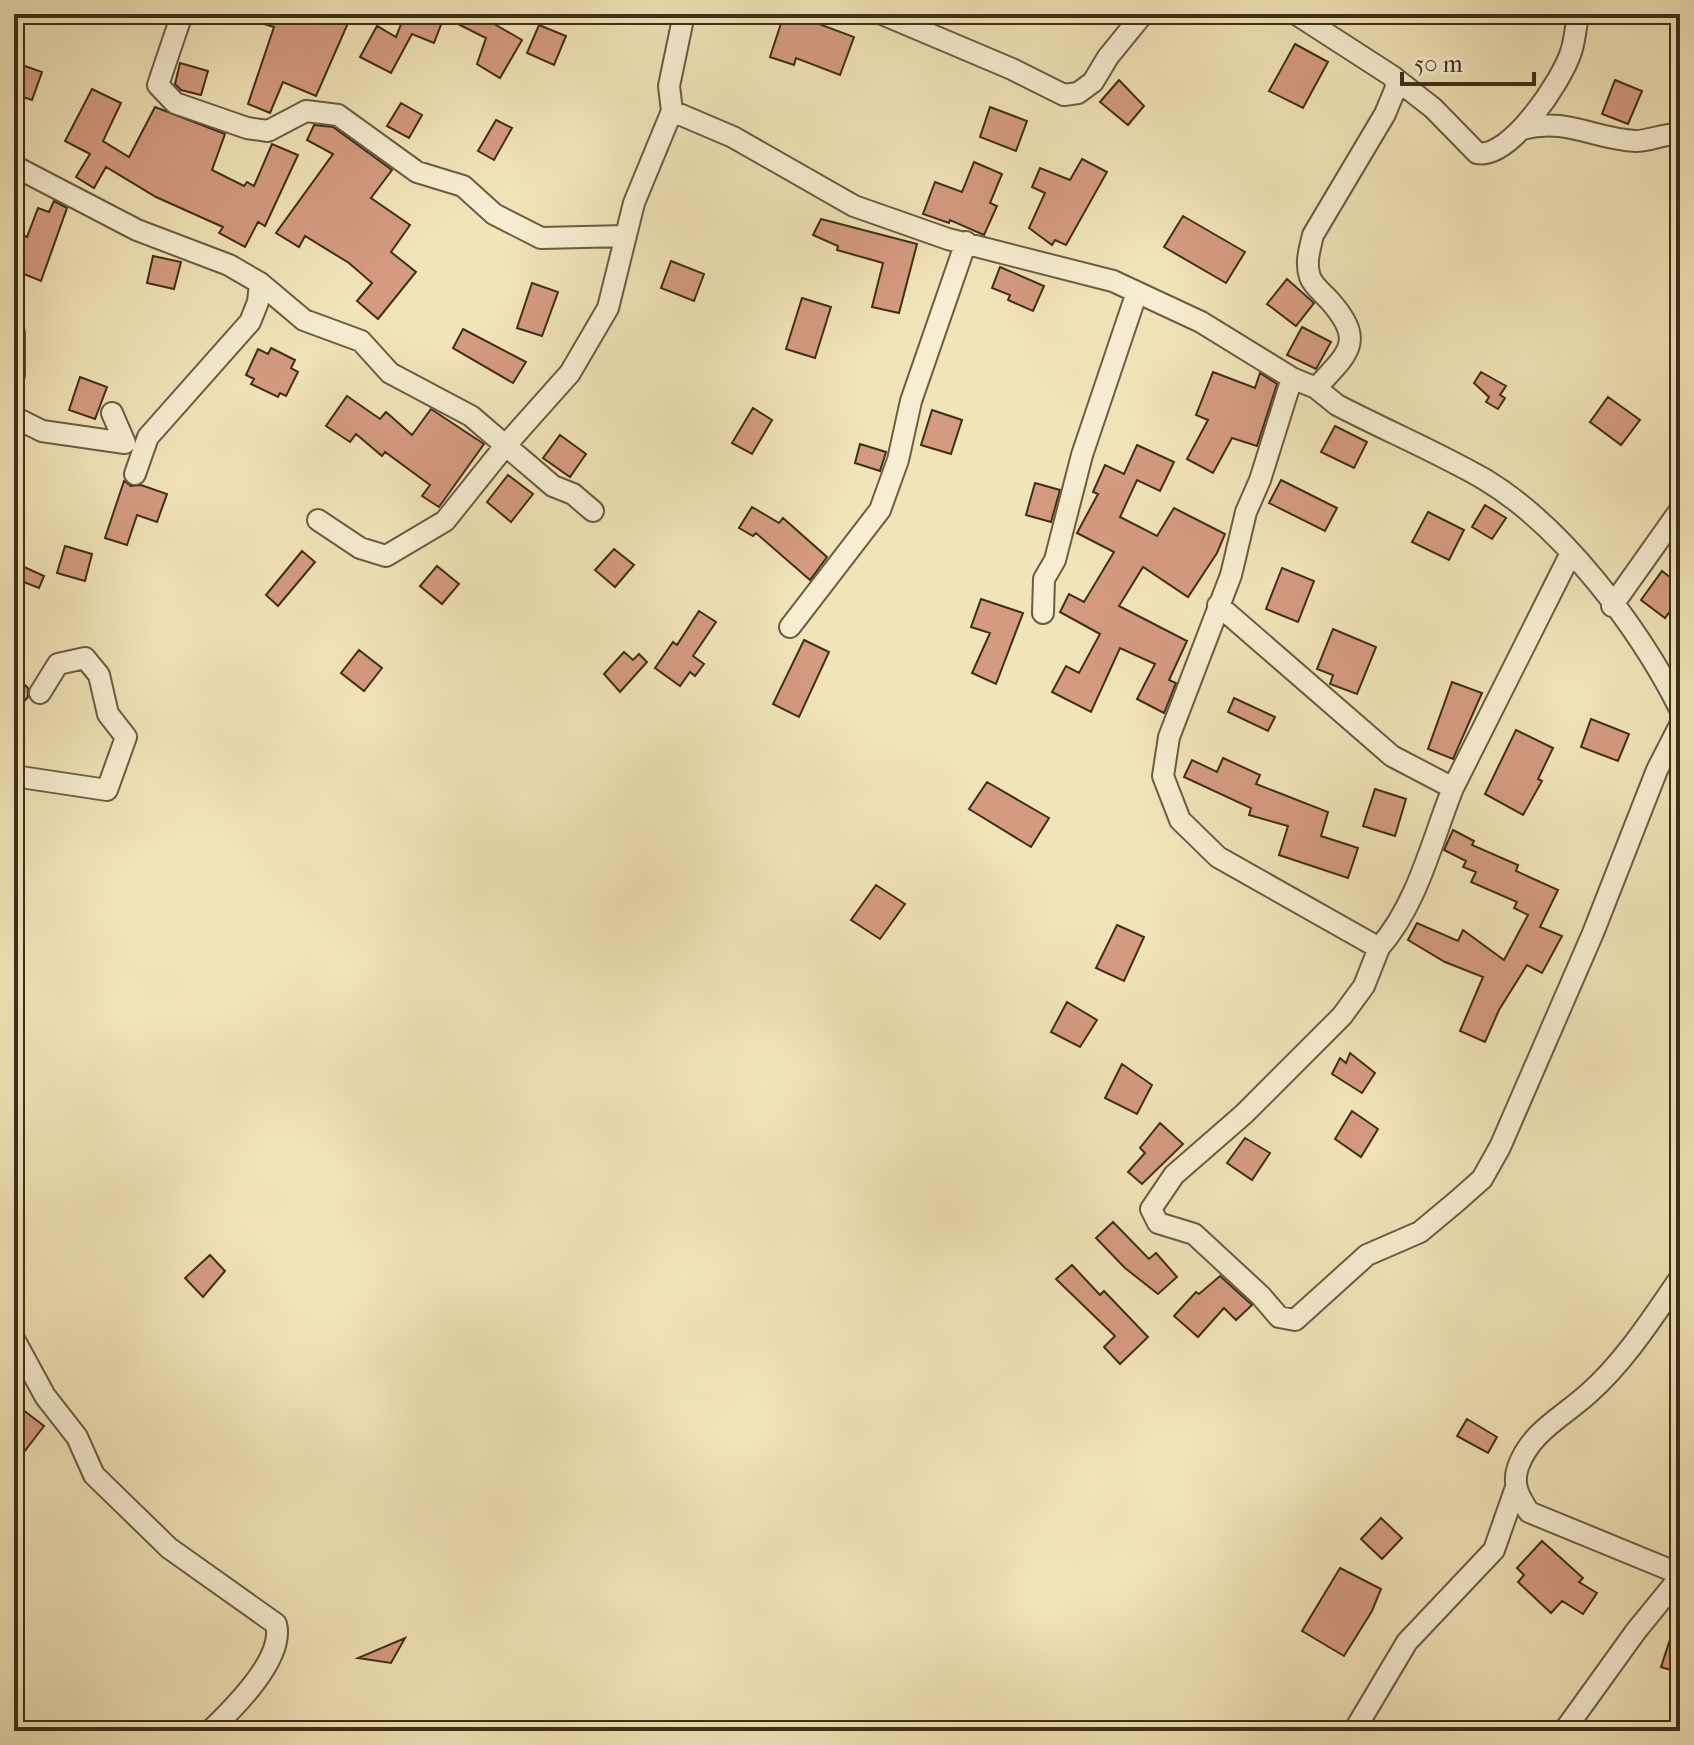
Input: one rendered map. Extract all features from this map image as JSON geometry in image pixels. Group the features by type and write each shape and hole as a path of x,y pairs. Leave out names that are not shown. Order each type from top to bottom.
{"street":[{"path":"182,14 158,85 175,103 247,128 268,131 306,111 338,115 417,172 463,186 494,214 541,238 626,236"},
{"path":"318,520 360,548 386,556 445,521 505,446 570,373 608,308 634,203 672,111 669,86 684,14"},
{"path":"882,14 1012,69 1064,95 1078,93 1093,82 1108,57 1143,14"},
{"path":"1296,14 1392,76 1433,108 1477,153 1487,155 1500,149 1522,129 1553,88 1571,52 1578,14"},
{"path":"1316,388 1348,349 1352,331 1345,318 1311,279 1308,257 1313,235 1385,114 1397,85 1392,76"},
{"path":"672,111 733,137 854,206 1031,263 1113,281 1201,322 1292,378 1316,388 1337,405 1486,480 1558,536 1664,677 1680,709"},
{"path":"1522,129 1542,124 1572,126 1636,141 1680,134"},
{"path":"14,166 137,230 229,265 260,283 304,320 361,341 390,373 471,416 553,486 573,494 593,511"},
{"path":"790,627 880,510 898,460 911,401 966,242"},
{"path":"135,474 148,437 250,322 260,283"},
{"path":"1043,613 1044,579 1055,560 1082,455 1137,292"},
{"path":"14,333 14,375"},
{"path":"1292,378 1260,480 1246,512 1231,575 1169,737 1163,776 1180,820 1218,857 1379,948"},
{"path":"14,417 42,431 125,443 112,413"},
{"path":"1612,606 1680,510"},
{"path":"1570,555 1453,788 1410,899 1395,929 1379,948 1364,986 1342,1016 1267,1092 1174,1175 1151,1209 1158,1223 1194,1234 1261,1296 1279,1317 1295,1320 1367,1255 1420,1232 1482,1179 1500,1147 1593,933 1657,770 1680,725"},
{"path":"1218,605 1392,756 1453,788"},
{"path":"14,776 107,790 126,737 108,714 99,675 85,658 58,664 40,693"},
{"path":"1354,1731 1407,1642 1494,1550 1515,1490 1518,1468 1545,1426 1589,1394 1621,1359 1680,1278"},
{"path":"14,1339 45,1396 77,1437 94,1475 169,1548 276,1624 280,1638 271,1658 232,1710 210,1731"},
{"path":"1515,1490 1529,1512 1680,1575 1564,1731"}],"building":[{"path":"242,14 352,14 316,96 283,82 270,113 248,104 274,27 241,17"},
{"path":"405,14 493,14 489,21 522,40 500,78 477,64 486,38 444,17 434,43 412,34 391,73 360,57 377,26 396,37"},
{"path":"784,14 810,14 808,20 854,37 840,75 796,58 794,65 770,57"},
{"path":"539,25 566,36 554,65 527,53"},
{"path":"1295,44 1328,62 1303,108 1269,91"},
{"path":"180,63 208,71 201,95 181,90 175,84"},
{"path":"22,65 42,72 32,100 14,94"},
{"path":"1119,80 1144,106 1128,125 1100,102"},
{"path":"1615,80 1642,91 1628,124 1602,114"},
{"path":"92,89 121,103 103,141 129,157 155,107 225,134 212,170 244,186 247,182 254,186 272,144 298,155 265,226 258,222 245,247 219,233 223,227 156,197 106,167 94,188 76,177 90,154 65,141"},
{"path":"401,103 422,115 409,138 387,126"},
{"path":"990,107 1027,121 1016,151 980,137"},
{"path":"496,120 512,128 494,160 478,151"},
{"path":"314,125 333,127 392,170 371,198 410,225 391,252 416,272 378,319 357,301 372,283 349,263 305,236 299,247 276,233 333,154 307,140"},
{"path":"1082,159 1107,172 1066,245 1055,240 1052,245 1029,228 1045,193 1032,187 1040,168 1070,180"},
{"path":"974,162 1002,174 990,203 997,206 984,235 950,220 949,223 923,214 935,182 962,192"},
{"path":"54,201 67,208 41,281 14,270 14,232 27,237 38,208 49,212"},
{"path":"1183,216 1245,252 1226,283 1164,247"},
{"path":"821,219 917,244 899,313 872,307 883,263 837,250 838,246 813,235"},
{"path":"153,256 181,262 174,289 147,283"},
{"path":"671,261 704,274 694,301 661,288"},
{"path":"1000,267 1044,286 1033,311 1008,300 1010,295 992,288"},
{"path":"1287,279 1314,303 1296,326 1267,304"},
{"path":"532,283 558,292 542,336 517,328"},
{"path":"802,298 831,307 815,358 786,349"},
{"path":"1302,327 1331,342 1316,369 1287,355"},
{"path":"463,329 526,362 513,383 453,348"},
{"path":"271,348 295,360 291,368 298,372 286,396 280,393 278,397 251,384 254,379 246,375 258,349 268,354"},
{"path":"1213,372 1255,388 1260,373 1277,384 1257,446 1232,438 1213,473 1187,459 1208,420 1196,415"},
{"path":"1481,372 1506,386 1500,395 1505,398 1498,409 1486,402 1489,397 1474,383"},
{"path":"80,377 107,387 95,419 69,410"},
{"path":"347,396 380,419 386,412 412,435 431,409 484,444 439,507 422,496 430,485 385,452 382,456 356,434 350,442 326,426"},
{"path":"1608,397 1640,420 1621,445 1590,422"},
{"path":"753,408 772,420 752,454 732,443"},
{"path":"932,410 962,420 951,454 921,445"},
{"path":"1335,426 1367,442 1354,468 1321,452"},
{"path":"560,435 586,454 570,477 543,458"},
{"path":"860,444 886,452 880,471 855,463"},
{"path":"1137,445 1174,462 1160,491 1137,480 1120,517 1157,536 1174,508 1225,534 1217,553 1188,597 1143,567 1119,606 1187,641 1169,680 1176,683 1164,713 1137,699 1155,664 1120,648 1091,712 1052,692 1066,666 1079,673 1100,634 1060,612 1069,594 1084,602 1114,552 1077,533 1098,494 1093,492 1105,465 1124,474"},
{"path":"508,475 533,494 511,522 487,502"},
{"path":"1281,480 1337,508 1325,531 1269,503"},
{"path":"124,481 131,486 141,485 167,494 157,522 137,515 127,545 105,538"},
{"path":"1035,483 1060,490 1051,522 1026,515"},
{"path":"1485,505 1506,518 1492,539 1472,527"},
{"path":"752,507 779,523 783,518 827,557 810,580 756,533 753,536 739,528"},
{"path":"1428,512 1464,530 1449,560 1412,542"},
{"path":"65,546 92,554 85,581 57,573"},
{"path":"614,549 634,565 615,587 595,570"},
{"path":"302,551 315,562 278,606 266,595"},
{"path":"22,566 44,576 39,588 16,579"},
{"path":"437,566 459,584 442,604 420,586"},
{"path":"1282,568 1314,581 1298,622 1266,609"},
{"path":"1662,571 1680,585 1680,598 1665,618 1641,600"},
{"path":"981,599 1023,613 996,684 972,673 990,633 971,627"},
{"path":"699,611 716,622 693,656 704,664 695,676 690,672 680,686 655,668 673,642 677,645"},
{"path":"1333,629 1376,647 1357,694 1330,684 1333,675 1317,669"},
{"path":"804,640 829,652 799,717 773,704"},
{"path":"359,650 382,668 364,691 341,673"},
{"path":"624,652 633,660 639,654 647,662 620,692 604,674"},
{"path":"14,675 28,688 28,697 14,712"},
{"path":"1452,682 1482,693 1453,759 1428,749"},
{"path":"1234,698 1275,717 1268,731 1228,712"},
{"path":"1591,719 1629,734 1618,761 1581,747"},
{"path":"1516,730 1553,748 1538,779 1542,781 1523,815 1485,794"},
{"path":"1223,758 1260,775 1256,784 1328,812 1321,836 1358,848 1348,878 1279,855 1288,826 1249,815 1251,808 1184,777 1192,760 1217,772"},
{"path":"987,782 1049,818 1031,847 969,809"},
{"path":"1375,789 1406,799 1395,836 1363,826"},
{"path":"1453,830 1474,841 1472,845 1518,865 1516,871 1558,890 1540,927 1562,936 1542,973 1527,965 1499,1010 1485,1042 1460,1031 1483,977 1445,962 1408,940 1417,923 1458,941 1463,930 1504,960 1528,915 1514,908 1517,902 1471,882 1476,872 1463,867 1466,861 1444,850"},
{"path":"876,885 905,904 880,939 851,920"},
{"path":"1117,925 1144,937 1124,981 1096,968"},
{"path":"1067,1002 1097,1020 1080,1047 1051,1032"},
{"path":"1350,1053 1375,1073 1362,1093 1332,1074 1340,1058 1346,1063"},
{"path":"1122,1064 1152,1085 1137,1114 1105,1098"},
{"path":"1352,1111 1378,1129 1361,1157 1335,1139"},
{"path":"1160,1123 1183,1144 1142,1184 1128,1172 1145,1153 1140,1148"},
{"path":"1245,1138 1270,1153 1252,1180 1227,1163"},
{"path":"1113,1222 1149,1259 1156,1253 1177,1277 1158,1294 1125,1268 1096,1238"},
{"path":"210,1255 225,1271 203,1297 185,1278"},
{"path":"1072,1265 1100,1295 1104,1291 1148,1337 1120,1364 1104,1347 1115,1336 1056,1279"},
{"path":"1220,1276 1252,1305 1236,1320 1224,1308 1198,1337 1174,1316 1196,1292 1199,1294"},
{"path":"14,1403 44,1426 14,1465"},
{"path":"1467,1419 1497,1437 1488,1453 1457,1436"},
{"path":"1381,1518 1402,1538 1382,1559 1361,1539"},
{"path":"1542,1541 1583,1578 1579,1582 1597,1593 1583,1614 1562,1601 1551,1613 1518,1582 1524,1575 1517,1568"},
{"path":"1340,1568 1381,1589 1372,1611 1344,1656 1302,1631"},
{"path":"1677,1618 1680,1619 1680,1673 1661,1667"},
{"path":"405,1638 391,1663 358,1658"}]}
